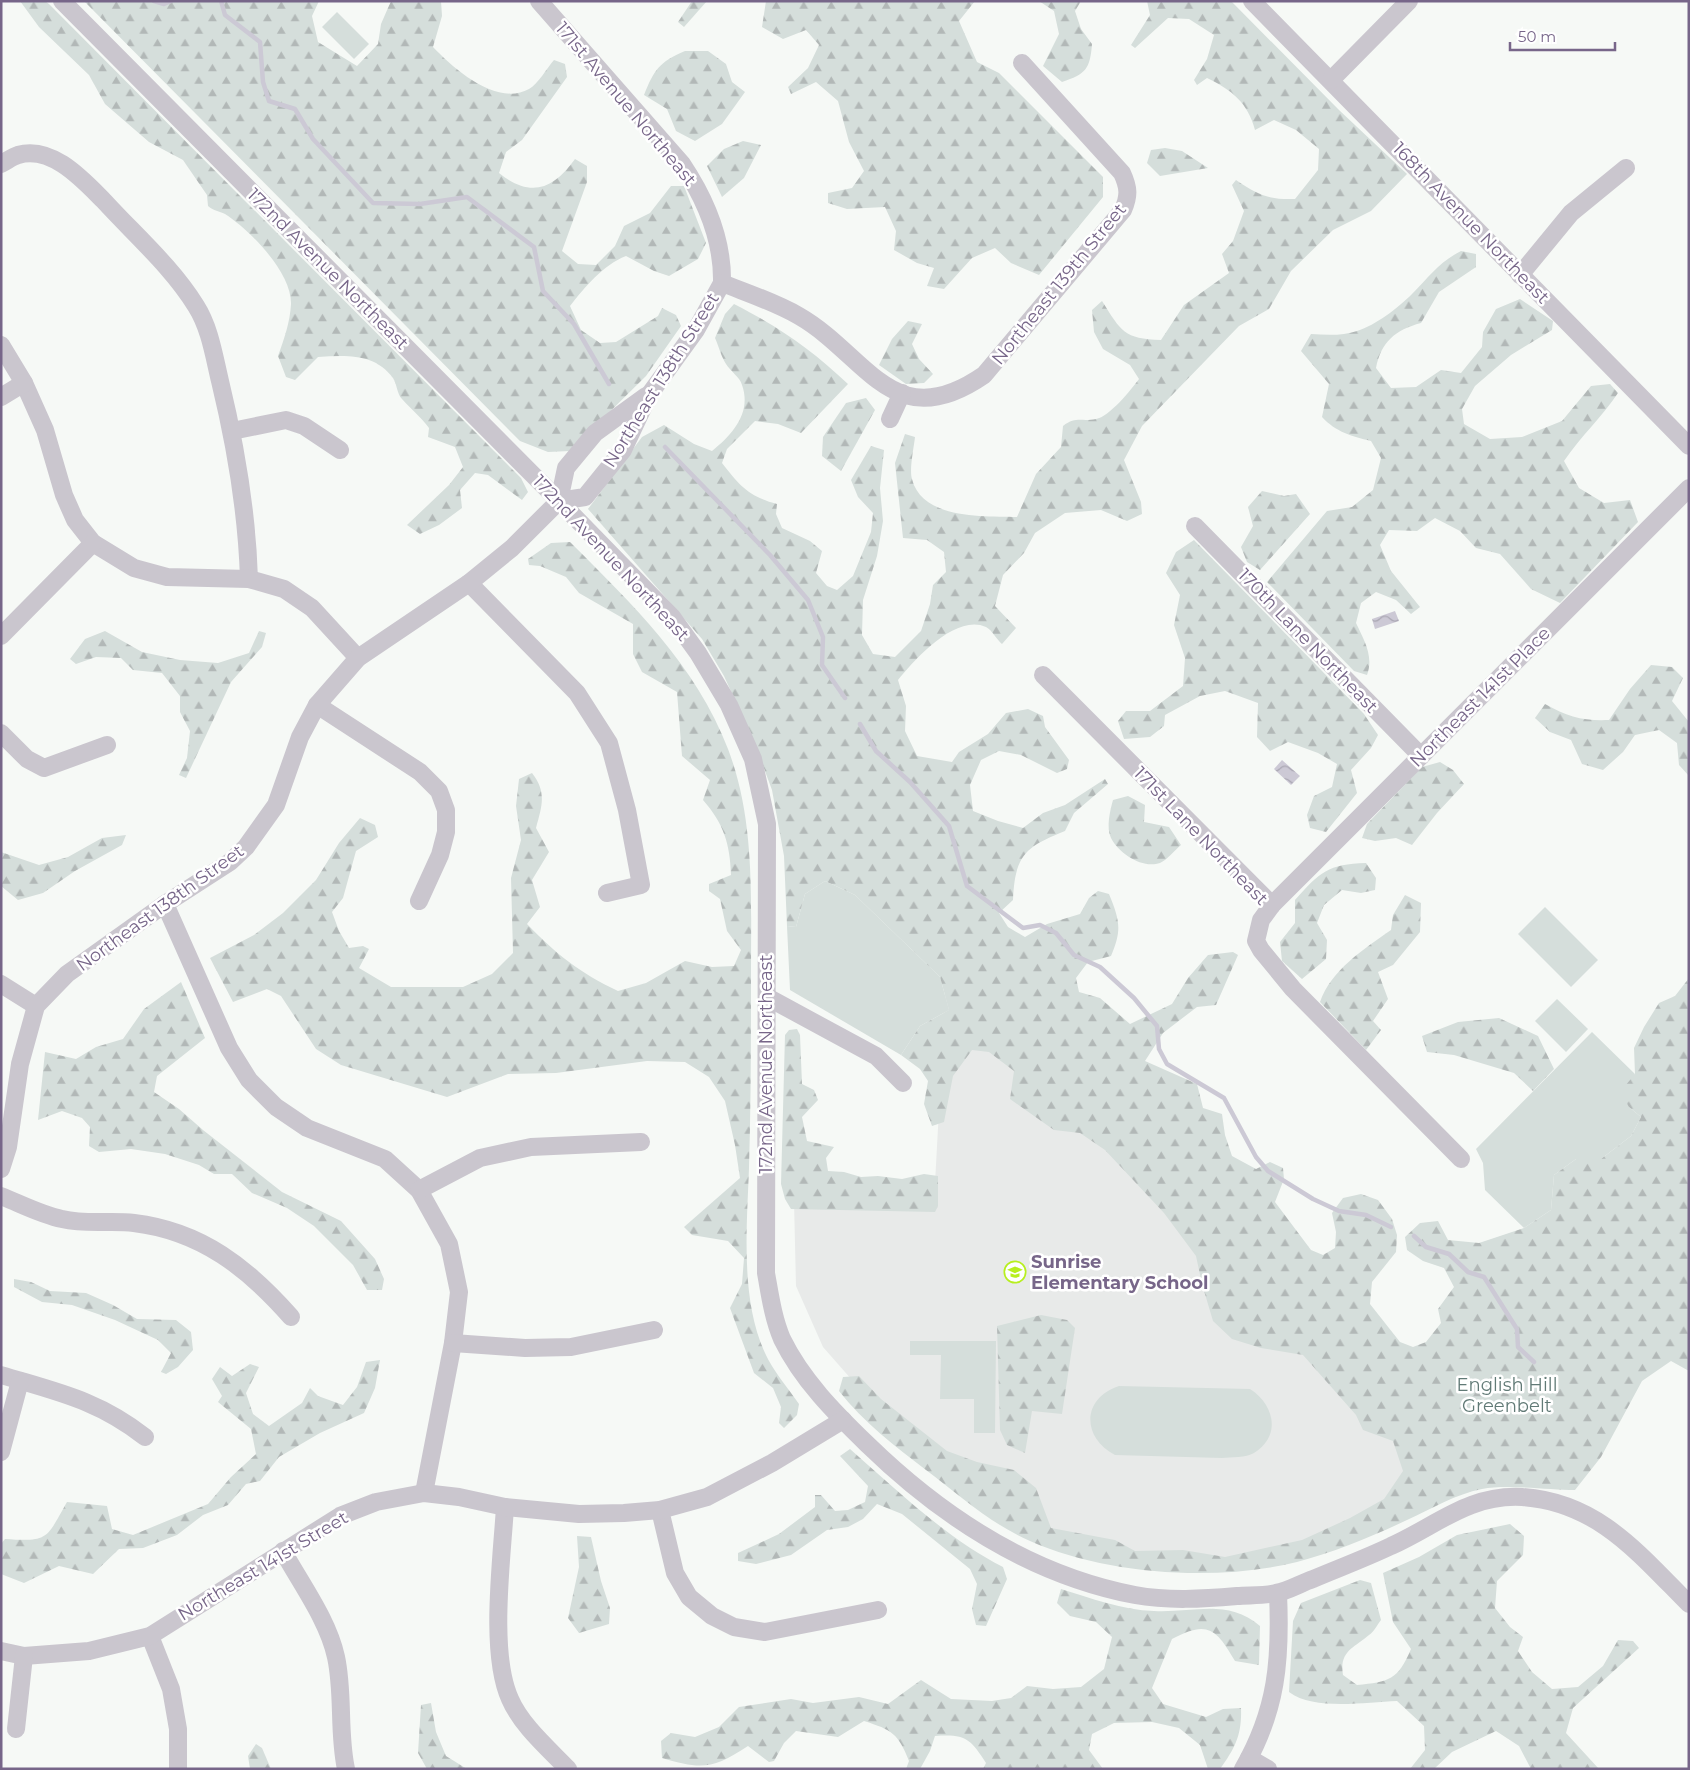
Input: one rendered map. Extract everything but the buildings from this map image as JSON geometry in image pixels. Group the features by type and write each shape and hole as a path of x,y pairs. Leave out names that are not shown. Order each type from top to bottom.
{"street":[{"name":"172nd Avenue Northeast","path":"62,1 559,501 677,624 698,653 729,705 753,759 768,824 766,1230 768,1282 775,1319 783,1340 811,1385 843,1420 924,1494 983,1537 1020,1556 1077,1579 1136,1595 1195,1600 1278,1593 1394,1545 1472,1503 1522,1497 1576,1509 1604,1524 1631,1545 1689,1604"},
{"name":"171st Avenue Northeast","path":"539,1 682,164 707,208 722,262 722,283"},
{"name":"168th Avenue Northeast","path":"1252,1 1689,446"},
{"path":"1330,80 1409,1"},
{"name":"Northeast 139th Street","path":"902,393 927,398 942,397 962,390 984,376 1123,210 1128,197 1128,185 1122,173 1022,63"},
{"path":"1,164 19,155 43,155 60,162 92,189 182,284 198,308 210,338 232,431 248,535 249,580"},
{"path":"1520,275 1571,213 1626,168"},
{"path":"722,283 799,316 831,339 869,375 893,391 902,393 890,419"},
{"name":"Northeast 138th Street","path":"1,1169 8,1147 20,1064 36,1006 67,974 165,904 230,862 261,829 276,805 300,737 316,706 358,658 469,583 512,548 559,501 585,497 623,450 649,395 696,330 722,283"},
{"path":"1,345 24,382 45,430 64,495 75,520 93,543 134,568 167,577 249,580 284,589 312,608 358,658"},
{"path":"1,397 24,382"},
{"path":"559,501 566,468 596,433 649,395"},
{"path":"232,431 286,420 304,426 340,450"},
{"name":"Northeast 141st Place","path":"1272,905 1689,488"},
{"name":"170th Lane Northeast","path":"1195,526 1421,756"},
{"path":"1,636 93,543"},
{"path":"469,583 577,693 609,743 628,810 640,885 607,893"},
{"name":"171st Lane Northeast","path":"1043,675 1272,905 1262,920 1256,941 1261,950 1298,994 1461,1159"},
{"path":"316,706 420,772 439,791 446,810 446,832 440,855 419,901"},
{"path":"1,733 27,759 44,768 107,745"},
{"path":"165,904 229,1048 249,1080 276,1107 308,1128 385,1159 419,1190 449,1244 457,1271 459,1292 453,1343 424,1493"},
{"path":"1,984 36,1006"},
{"path":"767,997 876,1056 903,1083"},
{"path":"419,1190 480,1158 531,1147 642,1142"},
{"path":"1,1196 60,1219 89,1224 133,1222 173,1230 234,1262 264,1286 291,1317"},
{"path":"453,1343 524,1348 571,1347 654,1330"},
{"path":"1,1375 87,1401 122,1419 145,1437"},
{"path":"1,1452 20,1381"},
{"name":"Northeast 141st Street","path":"1,1651 24,1656 89,1651 150,1636 340,1516 376,1502 424,1493 459,1497 505,1507 579,1514 660,1510 706,1497 772,1463 843,1420"},
{"path":"505,1507 499,1612 501,1667 510,1699 533,1733 568,1769"},
{"path":"660,1510 675,1573 689,1597 712,1616 734,1627 765,1632 878,1610"},
{"path":"283,1551 329,1634 336,1658 341,1695 343,1754 346,1769"},
{"path":"1268,1769 1246,1763 1268,1716 1275,1682 1280,1643 1278,1593"},
{"path":"150,1636 170,1689 178,1729 178,1769"},
{"path":"16,1729 24,1656"}],"shaded area":[{"name":"Sunrise Elementary School","path":"946,980 1478,1487 1281,1562 1200,1572 1137,1562 1064,1543 881,1413 823,1347 796,1286 794,1201 934,1202"}],"green space":[{"path":"20,1 45,1 49,4 521,478 528,492 522,500 488,475 475,473 460,490 462,508 439,525 420,534 407,525 449,485 463,467 455,447 428,437 429,428 400,397 393,378 378,364 369,360 349,356 318,357 295,380 286,377 278,356 288,324 291,304 285,279 268,253 235,221 208,206 207,195 183,160 149,142 105,104 89,75 39,27"},
{"path":"84,1 319,1 312,16 318,42 357,66 378,44 381,24 391,1 441,1 442,16 433,47 464,75 477,83 503,93 517,93 532,87 554,60 565,64 567,77 522,140 506,152 499,173 510,181 531,188 549,184 567,170 575,159 587,166 587,182 562,251 578,264 596,265 615,246 624,226 650,213 671,186 684,186 706,243 698,259 669,276 654,271 626,256 602,271 588,284 570,306 581,330 600,343 616,342 658,316 662,308 676,315 681,326 646,376 570,451 548,452 520,441"},
{"path":"692,1 707,1 684,27 678,22"},
{"path":"766,1 975,1 959,21 977,62 999,73 1103,177 1103,197 1039,275 1011,263 995,248 972,258 944,289 927,286 934,268 917,263 894,250 896,231 885,207 847,209 828,203 828,193 852,188 864,171 849,142 838,101 816,82 791,94 788,87 808,68 819,45 806,30 783,39 762,27"},
{"path":"1039,1 1081,1 1075,11 1081,29 1092,44 1090,59 1082,73 1062,82 1043,66 1059,34 1054,11"},
{"name":"English Hill Greenbelt","path":"1147,1 1231,1 1339,110 1407,174 1371,211 1333,230 1291,271 1269,309 1239,326 1142,426 1124,460 1141,502 1142,514 1127,521 1101,510 1065,513 1035,533 1024,553 1003,575 995,606 1016,628 1002,644 986,627 974,624 962,627 949,632 937,641 914,661 898,680 906,706 905,731 917,756 952,762 959,752 988,734 1006,713 1028,709 1043,716 1045,727 1069,760 1067,769 1057,773 1021,755 999,751 981,760 970,785 973,811 1023,828 1043,813 1065,805 1105,779 1108,784 1074,813 1065,831 1040,842 1025,855 1016,872 1013,900 999,913 1008,927 1025,937 1047,924 1080,914 1089,898 1098,891 1109,894 1116,911 1118,925 1117,939 1111,956 1088,962 1076,978 1079,992 1100,998 1130,1024 1172,1004 1188,978 1208,955 1233,952 1238,955 1216,1005 1197,1007 1163,1033 1145,1061 1197,1084 1203,1108 1222,1114 1225,1135 1232,1156 1256,1169 1270,1162 1283,1168 1284,1179 1275,1202 1311,1250 1323,1255 1335,1248 1336,1232 1332,1213 1343,1198 1361,1194 1378,1200 1392,1219 1397,1235 1396,1252 1372,1282 1370,1304 1400,1342 1413,1347 1426,1342 1441,1323 1438,1309 1454,1287 1444,1268 1423,1261 1407,1250 1405,1237 1420,1223 1438,1221 1448,1240 1479,1243 1524,1228 1551,1210 1554,1175 1576,1159 1601,1159 1631,1136 1641,1117 1629,1107 1620,1092 1635,1074 1634,1048 1659,1003 1675,996 1689,978 1689,1371 1671,1361 1642,1381 1601,1457 1575,1490 1503,1487 1472,1491 1325,1554 1297,1562 1232,1572 1162,1572 1127,1568 1060,1552 1030,1541 989,1518 903,1452 869,1423 839,1391 843,1377 859,1376 881,1399 947,1451 977,1462 1014,1470 1036,1488 1051,1528 1115,1540 1135,1551 1183,1550 1225,1557 1302,1540 1350,1518 1384,1499 1403,1471 1393,1441 1363,1430 1356,1415 1303,1355 1261,1348 1232,1339 1213,1321 1196,1256 1164,1213 1105,1150 1080,1133 1054,1130 1010,1099 1014,1071 989,1052 972,1050 953,1076 944,1122 932,1126 924,1104 928,1081 920,1069 901,1055 920,1026 949,1010 940,977 855,895 825,881 805,894 796,927 787,926 784,856 772,790 755,744 724,676 702,639 588,509 642,437 664,425 694,444 712,451 733,430 742,414 744,395 741,382 726,364 715,338 725,314 734,304 794,339 848,384 801,433 778,424 755,421 727,449 722,463 745,489 752,494 777,504 776,514 782,528 810,541 822,551 816,573 827,586 837,590 853,576 871,532 873,513 858,497 851,480 871,446 884,450 880,488 883,521 877,556 863,600 862,635 873,654 895,657 921,631 930,604 933,585 946,572 944,552 927,540 903,538 895,463 905,434 915,437 911,475 918,492 928,502 941,509 956,513 1017,517 1036,474 1061,447 1063,426 1075,420 1091,420 1101,417 1131,390 1139,379 1130,365 1103,349 1094,332 1092,310 1102,301 1119,326 1131,335 1139,338 1161,340 1184,305 1229,273 1222,254 1233,241 1244,211 1232,185 1236,180 1264,196 1278,199 1295,199 1318,170 1319,149 1296,130 1274,120 1255,130 1248,112 1238,98 1224,87 1207,78 1197,85 1194,80 1207,59 1214,35 1189,19 1168,18 1135,48 1131,45 1150,15"},
{"path":"337,12 369,44 354,59 322,27"},
{"path":"685,51 708,51 726,64 732,82 745,92 722,124 695,141 676,131 667,109 644,95 651,79 663,63"},
{"path":"743,141 761,145 744,178 722,197 707,166 724,149"},
{"path":"1165,148 1182,151 1208,168 1160,176 1147,163 1151,150"},
{"path":"1461,251 1476,254 1476,267 1439,292 1421,323 1404,329 1391,338 1381,351 1376,368 1391,388 1416,387 1441,370 1461,373 1482,347 1483,332 1496,309 1520,299 1553,321 1552,330 1511,355 1475,386 1462,409 1464,424 1490,439 1522,437 1562,421 1591,386 1610,384 1618,393 1564,461 1579,488 1604,503 1630,500 1638,522 1560,603 1531,589 1500,554 1476,548 1460,531 1435,518 1417,531 1389,530 1380,545 1391,571 1420,607 1411,614 1396,600 1376,592 1361,603 1356,623 1369,655 1367,675 1354,671 1267,582 1327,511 1352,507 1373,490 1381,458 1371,441 1344,433 1322,417 1329,384 1301,351 1311,334 1334,335 1352,333 1379,320 1406,299 1440,265"},
{"path":"908,321 922,324 912,344 919,359 933,374 924,383 906,384 879,365 892,339"},
{"path":"866,398 875,410 841,471 822,456 823,437 846,403"},
{"path":"1262,491 1284,496 1296,494 1310,514 1260,570 1247,562 1241,547 1253,526 1248,507"},
{"path":"1194,540 1364,714 1378,735 1371,748 1351,770 1357,793 1326,832 1310,828 1307,815 1314,796 1332,787 1337,764 1318,753 1288,742 1270,751 1257,737 1258,703 1225,691 1200,696 1165,715 1164,726 1150,737 1124,739 1118,721 1126,711 1150,711 1183,686 1185,658 1174,625 1180,595 1166,573 1176,552"},
{"path":"570,542 639,613 680,663 699,690 715,719 737,776 747,831 751,887 751,1094 747,1238 748,1286 757,1332 768,1360 799,1404 797,1415 784,1428 779,1423 781,1407 773,1388 754,1373 730,1308 742,1284 744,1258 728,1241 692,1235 684,1227 740,1178 725,1101 709,1077 685,1062 647,1061 556,1073 508,1074 447,1097 341,1065 316,1049 281,996 267,989 233,1002 210,958 254,935 283,913 316,880 339,843 360,818 375,825 378,837 356,851 343,898 332,912 339,931 349,948 363,946 369,949 359,968 391,987 463,987 492,974 513,953 511,878 521,840 516,806 519,779 532,773 540,787 542,799 536,828 549,852 532,880 540,907 527,924 538,935 580,970 618,991 646,983 685,961 712,967 734,966 741,950 727,931 720,899 709,891 709,884 731,875 727,844 721,826 703,800 710,780 682,756 677,692 642,672 633,654 633,624 579,593 566,577 540,566 529,565 528,559 551,543"},
{"path":"105,631 142,652 180,660 218,663 249,653 259,631 266,633 262,647 231,682 186,778 179,775 187,758 190,731 180,712 180,696 162,673 133,670 121,658 96,657 76,664 70,659 85,639"},
{"path":"1651,665 1672,667 1683,678 1672,701 1689,722 1689,776 1679,765 1677,743 1659,730 1635,735 1623,752 1603,770 1582,764 1571,740 1550,732 1535,718 1545,704 1576,717 1591,720 1609,720 1630,689"},
{"path":"1440,762 1453,770 1464,784 1437,813 1412,845 1396,838 1375,841 1362,838 1367,824 1422,767"},
{"path":"1128,796 1145,805 1144,822 1169,827 1181,845 1160,863 1146,864 1132,859 1120,850 1111,838 1109,824 1113,800"},
{"path":"126,835 122,845 75,871 43,893 18,900 1,886 1,852 39,865 68,857 102,838"},
{"path":"1366,863 1376,878 1375,890 1361,893 1342,890 1324,905 1317,923 1327,940 1326,959 1302,979 1282,961 1280,942 1295,923 1295,900 1318,876 1326,871 1342,865"},
{"path":"825,881 855,895 940,977 949,1010 920,1026 901,1055 790,990 787,926 796,927 805,894"},
{"path":"1405,895 1421,903 1420,932 1393,965 1378,972 1388,999 1373,1021 1381,1030 1366,1050 1320,1002 1325,990 1340,970 1391,930 1393,915"},
{"path":"1545,907 1598,960 1571,987 1518,934"},
{"path":"181,982 205,1038 157,1076 154,1092 179,1109 282,1192 341,1221 375,1259 384,1279 382,1290 367,1290 353,1265 314,1226 287,1208 252,1193 232,1174 214,1174 199,1165 165,1154 131,1149 99,1152 89,1146 90,1127 82,1118 62,1111 38,1120 45,1052 76,1059 96,1047 123,1039 144,1009"},
{"path":"1557,999 1588,1029 1566,1052 1535,1021"},
{"path":"1499,1018 1538,1036 1554,1069 1533,1091 1514,1073 1454,1055 1427,1052 1422,1036 1458,1022"},
{"path":"797,1029 800,1035 802,1084 814,1090 818,1100 802,1117 807,1141 834,1147 826,1158 828,1171 844,1172 861,1177 878,1176 902,1179 924,1174 938,1176 938,1206 935,1212 791,1209 785,1199 781,1184 785,1035 789,1030"},
{"path":"1592,1032 1635,1074 1629,1107 1641,1117 1631,1136 1601,1159 1576,1159 1554,1175 1551,1210 1524,1228 1485,1190 1483,1163 1476,1149"},
{"path":"14,1279 31,1282 50,1291 86,1293 113,1305 137,1319 176,1320 191,1332 193,1350 178,1367 166,1374 161,1372 171,1353 158,1340 115,1320 72,1305 42,1302 14,1287"},
{"path":"1041,1315 1067,1320 1075,1328 1062,1414 1032,1411 1025,1453 1007,1445 1000,1430 997,1326"},
{"path":"910,1341 996,1341 995,1433 974,1433 974,1399 940,1399 941,1355 910,1355"},
{"path":"380,1360 375,1388 364,1413 320,1433 279,1457 260,1481 246,1484 228,1505 203,1515 177,1535 143,1548 119,1549 93,1574 59,1566 24,1583 1,1574 1,1544 5,1539 30,1540 45,1536 55,1524 67,1502 107,1506 112,1529 133,1535 208,1504 231,1477 256,1454 251,1429 218,1402 222,1396 212,1379 220,1367 232,1376 250,1364 259,1367 246,1393 253,1414 269,1426 302,1403 310,1388 318,1396 343,1405 357,1387 366,1362"},
{"path":"1119,1386 1250,1389 1265,1403 1269,1411 1272,1420 1269,1438 1254,1453 1243,1457 1115,1455 1096,1438 1090,1418 1098,1399"},
{"path":"850,1449 942,1528 1003,1567 1007,1579 986,1626 976,1625 972,1609 977,1584 970,1569 902,1514 877,1504 863,1519 848,1527 827,1530 791,1555 756,1564 738,1561 738,1553 779,1534 815,1507 815,1495 821,1495 835,1511 848,1510 865,1502 868,1486 840,1456"},
{"path":"1510,1524 1524,1536 1523,1555 1497,1581 1495,1608 1510,1627 1523,1637 1518,1651 1532,1672 1552,1689 1578,1687 1603,1666 1618,1640 1633,1641 1639,1648 1573,1708 1566,1733 1599,1769 1531,1769 1519,1746 1496,1731 1452,1752 1434,1769 1410,1769 1425,1750 1424,1726 1397,1701 1356,1704 1312,1702 1289,1692 1293,1621 1301,1603 1360,1580 1371,1583 1381,1620 1372,1632 1346,1655 1343,1660 1343,1675 1357,1685 1391,1678 1402,1667 1411,1649 1393,1622 1383,1573 1419,1557 1457,1535"},
{"path":"577,1536 591,1537 601,1581 610,1608 609,1624 579,1633 568,1618 579,1567"},
{"path":"1061,1589 1107,1603 1142,1610 1223,1609 1248,1617 1260,1626 1259,1665 1235,1661 1222,1641 1210,1630 1194,1630 1172,1639 1152,1688 1163,1704 1206,1717 1223,1709 1241,1708 1239,1734 1230,1754 1220,1769 1208,1769 1200,1745 1179,1728 1152,1722 1114,1723 1092,1734 1089,1750 1103,1769 983,1769 986,1763 976,1748 966,1739 953,1736 935,1736 930,1751 920,1769 906,1769 909,1761 897,1738 888,1730 864,1721 838,1737 796,1731 784,1743 774,1761 769,1762 748,1746 736,1754 707,1765 698,1766 662,1758 661,1741 671,1733 695,1737 719,1727 739,1707 791,1699 813,1703 859,1697 888,1704 921,1680 951,1699 992,1701 1011,1698 1027,1686 1053,1689 1081,1687 1104,1669 1112,1637 1096,1622 1070,1616 1057,1603"},
{"path":"431,1703 436,1732 446,1756 467,1769 427,1769 418,1753 421,1705"},
{"path":"256,1744 262,1748 271,1769 250,1769 248,1756"}],"water":[{"path":"1395,611 1399,621 1375,629 1372,619"},
{"path":"1282,760 1300,776 1291,785 1274,769"}],"waterway":[{"path":"154,1 164,4 171,1"},
{"path":"221,1 225,15 260,42 263,82 269,101 295,109 313,139 373,203 420,204 467,197 534,247 543,291 574,324 609,384"},
{"path":"665,447 770,555 808,600 823,637 822,665 845,698"},
{"path":"860,724 876,751 910,782 949,826 967,886 1023,928 1040,925 1056,933 1074,955 1100,967 1134,998 1157,1026 1159,1049 1167,1064 1224,1098 1256,1157 1268,1171 1313,1199 1339,1211 1366,1215 1391,1227"},
{"path":"1414,1236 1426,1247 1449,1254 1468,1272 1484,1277 1517,1329 1518,1347 1534,1362"}],"place":[{"name":"Sunrise Elementary School","path":"1015,1272"}]}
